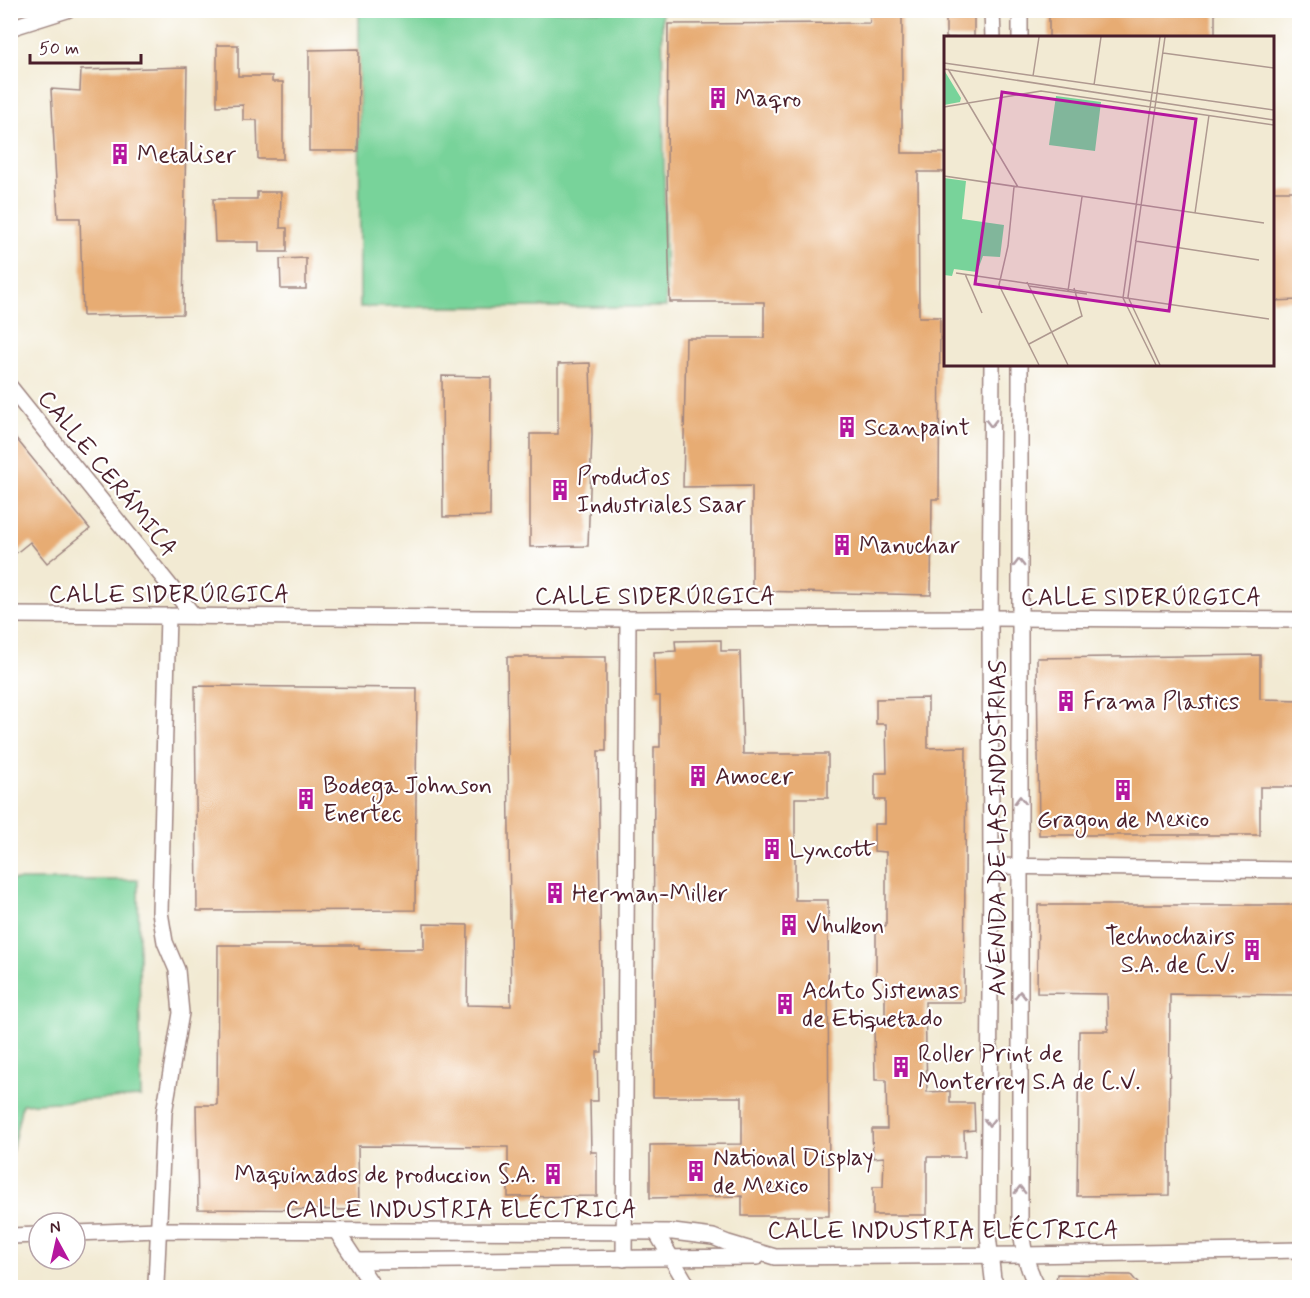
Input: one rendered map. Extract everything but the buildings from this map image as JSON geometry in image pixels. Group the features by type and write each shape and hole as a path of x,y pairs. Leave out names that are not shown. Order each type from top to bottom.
{"street":[{"path":"10,28 67,10"},
{"path":"992,10 993,36"},
{"path":"1020,10 1020,36"},
{"name":"AVENIDA DE LAS INDUSTRIAS","path":"992,366 988,1212 993,1279 998,1287"},
{"name":"AVENIDA DE LAS INDUSTRIAS","path":"1020,366 1018,618 1021,867 1020,1218 1024,1255 1030,1274 1038,1287"},
{"name":"CALLE CERÁMICA","path":"10,387 194,616"},
{"name":"CALLE SIDERÚRGICA","path":"10,615 1299,620"},
{"path":"158,1287 156,1284 164,1113 181,1013 177,970 165,942 160,912 168,616"},
{"path":"624,1259 628,619"},
{"path":"991,866 1299,870"},
{"name":"CALLE INDUSTRIA ELÉCTRICA","path":"87,1233 158,1230 691,1233 713,1237 775,1257 1299,1250"},
{"path":"337,1232 374,1287"},
{"path":"656,1232 689,1287"},
{"path":"10,1236 27,1235"},
{"path":"357,1262 775,1257"}],"green space":[{"path":"359,11 662,11 666,307 360,307"},
{"path":"11,880 138,880 141,1097 22,1104 11,1156"}],"place":[{"name":"Maqro","path":"718,98"},
{"name":"Metaliser","path":"120,154"},
{"name":"Scanpaint","path":"847,427"},
{"name":"Productos Industriales Saar","path":"560,490"},
{"name":"Manuchar","path":"842,545"},
{"name":"Frama Plastics","path":"1066,701"},
{"name":"Amocer","path":"698,776"},
{"name":"Gragon de Mexico","path":"1123,790"},
{"name":"Bodega Johnson Enertec","path":"306,799"},
{"name":"Lyncott","path":"772,849"},
{"name":"Herman-Miller","path":"555,893"},
{"name":"Vhulkon","path":"789,925"},
{"name":"Technochairs S.A. de C.V.","path":"1252,950"},
{"name":"Achto Sistemas de Etiquetado","path":"785,1004"},
{"name":"Roller Print de Monterrey S.A de C.V.","path":"901,1067"},
{"name":"National Display de Mexico","path":"696,1171"},
{"name":"Maquinados de produccion S.A.","path":"553,1174"}]}
